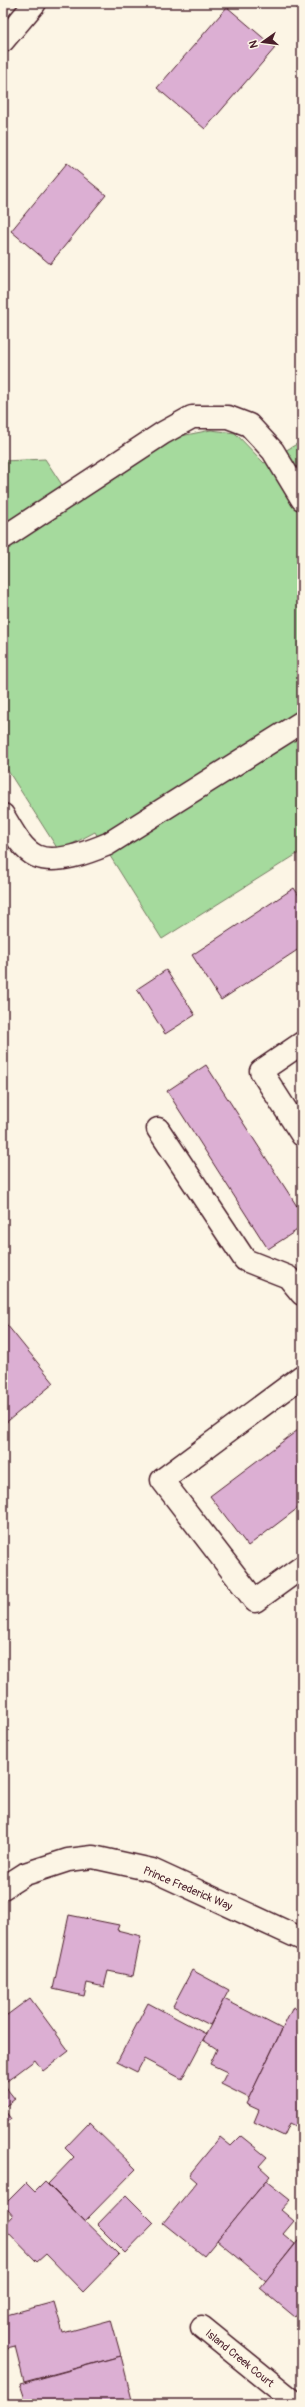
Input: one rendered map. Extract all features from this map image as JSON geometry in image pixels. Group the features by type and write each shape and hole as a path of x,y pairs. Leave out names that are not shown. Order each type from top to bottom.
{"street":[{"path":"3,41 35,3"},
{"path":"3,538 163,433 192,417 228,417 249,425 273,451 302,499"},
{"path":"3,815 20,841 36,856 58,858 83,855 108,844 302,722"},
{"path":"302,1043 261,1071 302,1135"},
{"path":"158,1129 245,1260 295,1271 302,1294"},
{"path":"302,1376 162,1480 255,1601 302,1567"},
{"name":"Prince Frederick Way","path":"3,1888 26,1874 68,1860 93,1857 152,1870 302,1938"},
{"name":"Island Creek Court","path":"202,2328 297,2404"}],"green space":[{"path":"211,430 235,433 264,463 302,441 302,851 162,939 95,832 59,851 3,763 3,461 45,459 74,503 157,448 181,436"}],"building":[{"path":"227,7 275,48 205,129 157,88"},
{"path":"67,163 106,195 50,264 11,231"},
{"path":"294,888 302,900 302,947 221,1000 192,955"},
{"path":"166,970 195,1015 165,1034 137,989"},
{"path":"206,1065 302,1214 302,1227 268,1249 167,1091"},
{"path":"3,1320 54,1383 3,1425"},
{"path":"302,1427 302,1505 248,1546 210,1496"},
{"path":"69,1915 119,1925 117,1930 141,1936 133,1976 108,1971 104,1987 87,1983 84,1996 53,1989"},
{"path":"192,1970 229,1990 210,2025 173,2006"},
{"path":"30,1998 69,2051 43,2071 35,2060 3,2084 3,2018"},
{"path":"224,1999 282,2029 249,2098 221,2084 227,2072 210,2064 217,2049 203,2040"},
{"path":"148,2003 206,2034 182,2079 144,2059 137,2072 117,2062"},
{"path":"293,2007 302,2012 302,2129 290,2123 284,2136 254,2122 259,2110 246,2104"},
{"path":"3,2084 15,2099 3,2108"},
{"path":"3,2108 11,2119 3,2125"},
{"path":"89,2123 136,2169 85,2221 48,2184 74,2157 65,2148"},
{"path":"241,2136 267,2157 259,2166 270,2176 204,2256 163,2223 197,2182 189,2175 220,2137 231,2146"},
{"path":"266,2181 290,2200 281,2210 294,2221 283,2234 295,2244 266,2281 217,2240"},
{"path":"45,2182 119,2255 83,2292 46,2254 37,2262 3,2227 13,2216 4,2205 26,2183 35,2192"},
{"path":"126,2195 154,2223 125,2253 97,2225"},
{"path":"302,2236 302,2308 295,2317 260,2288"},
{"path":"54,2302 63,2333 111,2320 121,2356 24,2382 15,2346 3,2349 3,2316"},
{"path":"121,2356 133,2404 13,2404 13,2402 25,2399 20,2384"}]}
